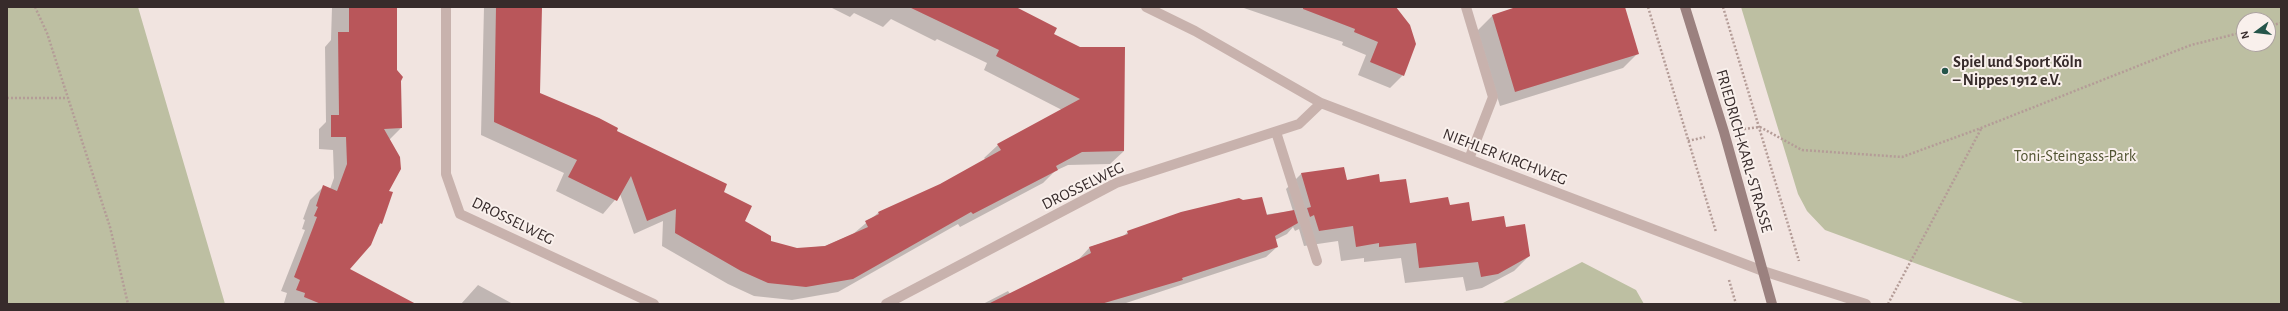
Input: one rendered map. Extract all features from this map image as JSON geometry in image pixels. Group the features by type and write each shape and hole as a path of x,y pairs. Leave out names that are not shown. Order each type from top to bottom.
{"main road":[{"name":"FRIEDRICH-KARL-STRASSE","path":"1685,7 1724,132 1772,304"}],"street":[{"name":"DROSSELWEG","path":"446,7 446,174 460,214 654,304"},
{"name":"NIEHLER KIRCHWEG","path":"1146,7 1195,31 1321,103 1763,271 1807,287 1866,304"},
{"path":"1466,7 1493,97 1469,159"},
{"name":"DROSSELWEG","path":"886,304 1116,183 1299,124 1321,103"},
{"path":"1276,132 1317,261"}],"path":[{"path":"35,7 47,33 110,227 128,304"},
{"path":"1648,7 1736,304"},
{"path":"1723,7 1807,287"},
{"path":"1760,127 1802,150 1902,157 1981,128 2191,45 2236,34"},
{"path":"7,98 68,98"},
{"path":"1888,304 1981,128"}],"green space":[{"path":"7,7 138,7 225,304 7,304"},
{"name":"Toni-Steingass-Park","path":"1741,7 2281,7 2281,304 2026,304 1825,230 1807,211 1798,194"},
{"path":"1582,262 1636,290 1644,304 1501,304"}],"building":[{"path":"349,7 397,7 397,70 403,77 401,81 402,128 384,129 400,157 401,169 389,191 393,192 382,224 380,223 371,245 350,269 416,304 321,304 304,297 305,293 296,290 300,280 294,277 317,217 314,216 318,207 316,206 323,185 337,191 347,164 346,137 331,137 331,115 339,115 338,32 349,32"},
{"path":"496,7 542,7 540,93 599,118 618,128 617,131 727,184 724,192 752,206 745,221 771,236 771,241 797,248 825,246 868,227 865,221 879,214 878,212 940,184 1001,150 997,144 1080,99 996,56 999,50 909,7 1016,7 1057,28 1054,34 1080,47 1125,47 1124,151 1082,152 1056,166 1058,170 973,214 971,212 853,279 806,287 768,283 741,271 675,233 676,209 647,221 631,176 617,201 568,177 577,160 494,122"},
{"path":"1303,7 1396,7 1410,25 1416,44 1404,76 1370,62 1378,42 1354,32 1355,29 1303,9"},
{"path":"1516,7 1625,7 1639,54 1515,92 1492,15"},
{"path":"1344,167 1347,180 1379,174 1380,182 1406,179 1410,203 1448,197 1450,205 1469,202 1472,221 1504,216 1506,227 1525,224 1530,256 1498,274 1481,277 1478,262 1419,268 1416,243 1379,247 1379,243 1356,247 1353,226 1319,231 1314,215 1310,217 1307,208 1311,207 1301,173"},
{"path":"1262,197 1267,215 1294,210 1298,223 1275,236 1278,247 1182,278 1183,280 1101,304 988,304 1091,253 1089,247 1128,234 1127,231 1181,212 1239,198 1243,200"}],"place":[{"name":"Spiel und Sport Köln – Nippes 1912 e.V.","path":"1945,71"}]}
